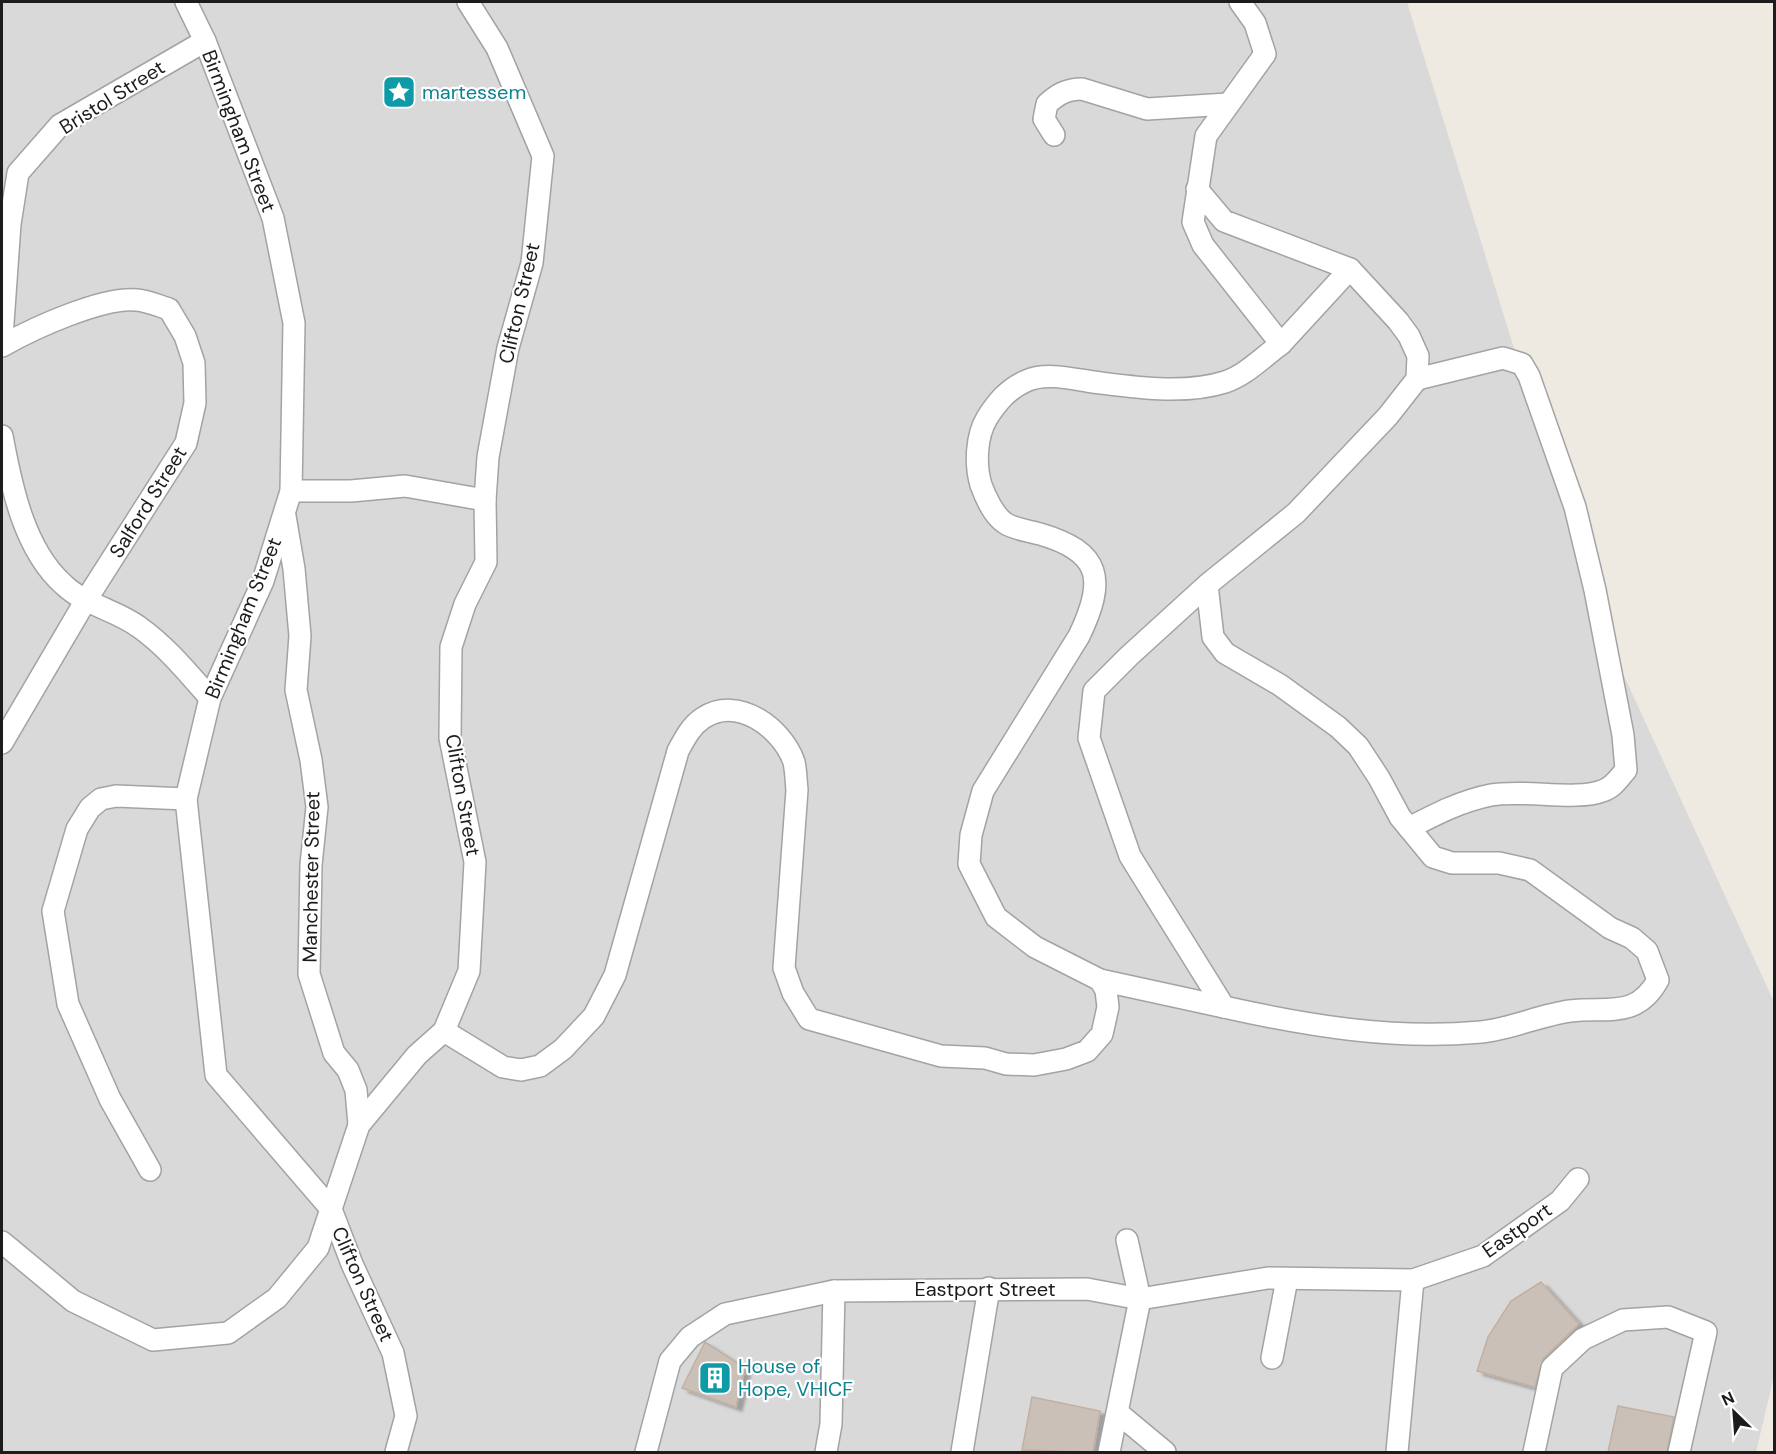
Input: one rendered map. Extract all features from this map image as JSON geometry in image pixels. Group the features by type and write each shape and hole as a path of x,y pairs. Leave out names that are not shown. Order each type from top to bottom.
{"street":[{"name":"Birmingham Street","path":"186,2 205,41 273,218 294,323 291,491 262,581 210,698 186,799 216,1075 331,1209"},
{"name":"Clifton Street","path":"396,1452 406,1416 393,1353 352,1264 331,1209 359,1125 417,1055 444,1031 469,972 475,862 450,738 451,647 465,604 486,562 484,500 488,457 508,348 532,263 543,156 497,48 468,2"},
{"path":"1240,2 1255,24 1265,54 1243,89 1228,104 1206,136 1193,222 1203,245 1281,344"},
{"name":"Bristol Street","path":"2,338 10,224 18,173 60,125 205,41"},
{"path":"1053,135 1044,119 1047,104 1071,89 1082,90 1147,109 1228,104"},
{"path":"1197,189 1224,221 1350,269 1409,336 1418,356 1417,379 1388,416 1296,513 1207,585 1128,656 1094,691 1089,738 1130,856 1224,1007"},
{"path":"1207,585 1213,637 1226,653 1280,685 1338,727 1358,746 1400,817 1433,856 1452,863 1499,863 1530,870 1610,928 1632,938 1647,951 1658,980 1649,996 1630,1006 1602,1011 1571,1011 1483,1032 1410,1035 1304,1025 1100,980 1035,947 996,917 969,864 971,835 983,791 1079,636 1092,608 1094,574 1089,559 1078,549 1058,539 1005,524 990,504 981,484 978,468 978,449 983,425 1004,394 1027,380 1049,377 1119,385 1185,388 1224,382 1234,378 1281,344 1350,269"},
{"name":"Salford Street","path":"2,346 23,334 104,303 137,300 169,309 185,336 194,363 195,403 186,443 86,600 2,743"},
{"path":"1409,828 1455,805 1492,795 1530,792 1591,794 1604,791 1615,783 1626,770 1623,735 1595,590 1575,507 1529,376 1522,364 1503,358 1417,379"},
{"path":"2,436 28,533 63,585 86,600 139,627 181,665 210,698"},
{"path":"291,491 351,491 405,486 484,500"},
{"name":"Manchester Street","path":"285,513 294,569 300,636 296,690 311,760 317,807 311,865 309,974 334,1053 348,1070 356,1090 359,1125"},
{"path":"444,1031 503,1067 522,1070 540,1066 563,1049 594,1016 615,975 678,751 689,731 704,718 724,711 746,712 763,722 781,738 794,763 797,790 784,969 809,1019 941,1056 985,1058 1006,1064 1034,1065 1066,1059 1087,1051 1102,1034 1108,1007 1106,990 1100,980"},
{"path":"150,1170 110,1099 68,1004 53,911 77,829 90,808 101,799 116,796 186,799"},
{"name":"Eastport","path":"1413,1280 1483,1256 1560,1201 1578,1179"},
{"path":"2,1242 73,1301 153,1340 228,1333 277,1299 318,1248 331,1209"},
{"path":"1109,1452 1140,1299 1127,1240"},
{"name":"Eastport Street","path":"646,1452 670,1361 690,1337 725,1314 834,1291 1087,1289 1140,1299 1268,1278 1413,1280"},
{"path":"1272,1358 1287,1279"},
{"path":"1397,1452 1413,1280"},
{"path":"962,1452 989,1288"},
{"path":"826,1452 831,1424 834,1291"},
{"path":"1534,1452 1552,1368 1583,1339 1623,1320 1668,1317 1706,1332 1679,1452"},
{"path":"1118,1413 1165,1452"}],"shaded area":[{"path":"2,2 1407,2 1597,617 1774,1002 1774,1376 1756,1452 2,1452"}],"building":[{"path":"1541,1282 1579,1324 1543,1359 1535,1387 1477,1371 1488,1337 1511,1301"},
{"name":"House of Hope, VHICF","path":"705,1342 745,1368 736,1407 682,1388"},
{"path":"1032,1397 1100,1411 1093,1452 1022,1450"},
{"path":"1618,1406 1674,1417 1667,1452 1608,1452"}],"place":[{"name":"martessem","path":"399,92"},
{"name":"House of Hope, VHICF","path":"715,1378"}]}
